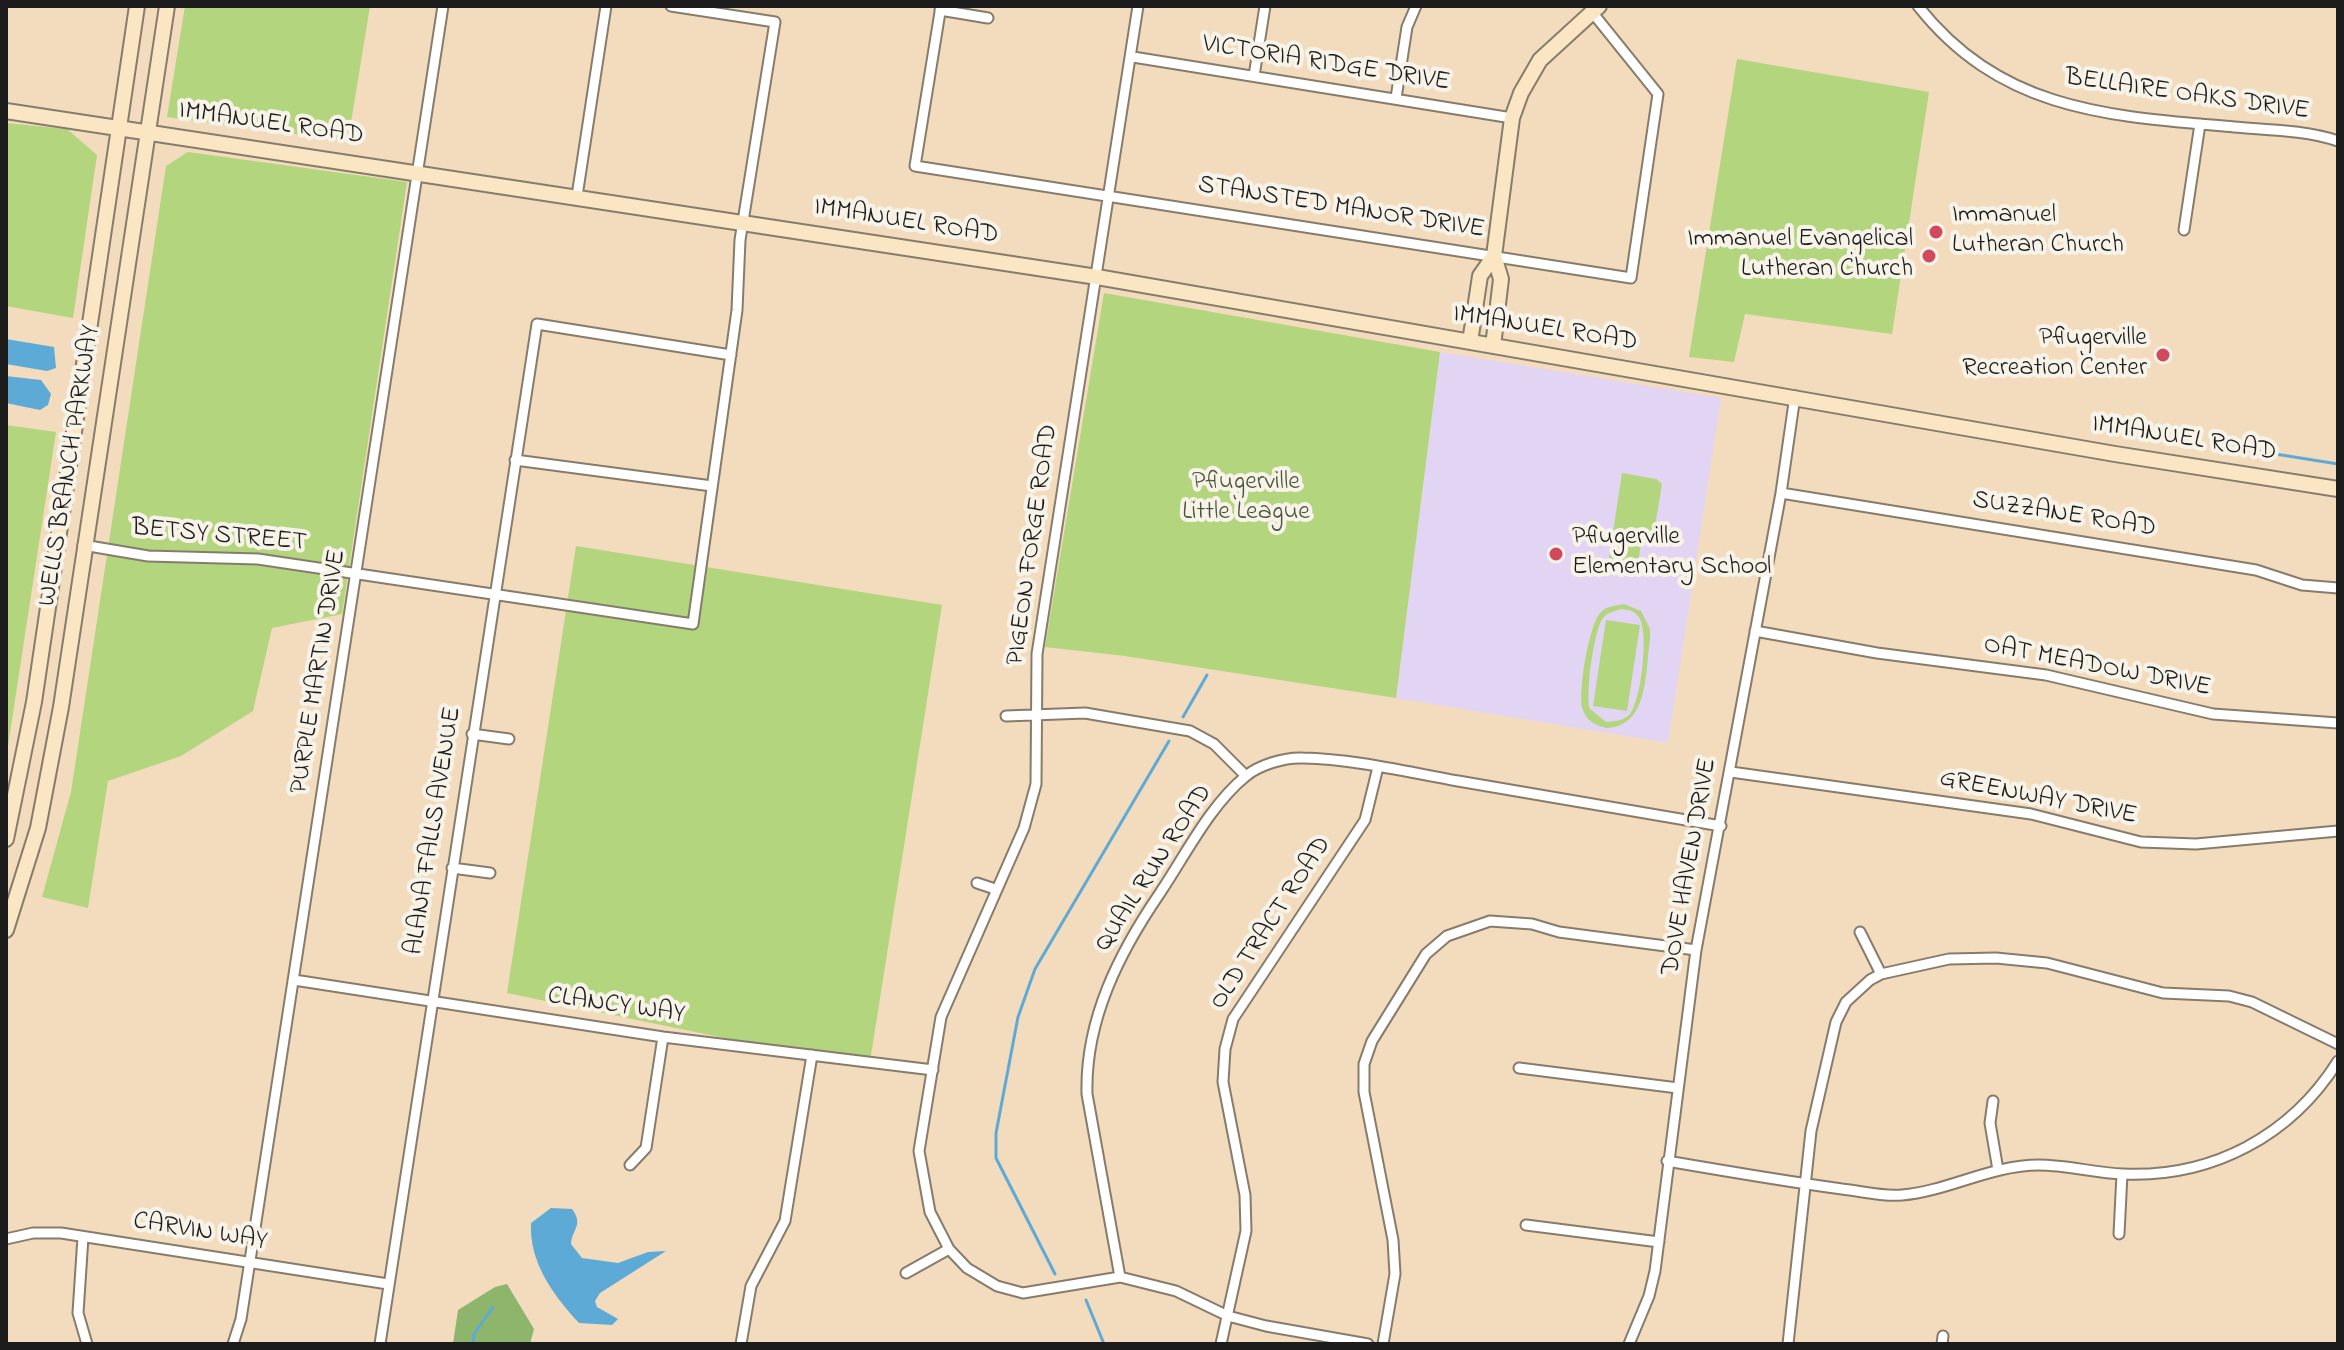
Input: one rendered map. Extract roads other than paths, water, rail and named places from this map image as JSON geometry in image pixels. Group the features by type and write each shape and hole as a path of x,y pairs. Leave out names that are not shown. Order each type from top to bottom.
{"street":[{"name":"WELLS BRANCH PARKWAY","path":"6,839 34,702 137,6"},
{"name":"WELLS BRANCH PARKWAY","path":"6,930 38,828 61,707 83,545 167,6"},
{"name":"PURPLE MARTIN DRIVE","path":"233,1344 241,1319 443,6"},
{"path":"577,196 606,6"},
{"path":"515,460 712,486 731,355 744,221 775,22 671,6"},
{"name":"PIGEON FORGE ROAD","path":"1138,6 1133,57 1037,654 1036,784 1024,828 941,1017 919,1151 930,1212 949,1249 967,1268 997,1286 1023,1293 1120,1277 1176,1291 1228,1316 1368,1344"},
{"path":"1254,76 1265,6"},
{"path":"1396,98 1407,27 1416,6"},
{"path":"1922,10 1936,6"},
{"path":"940,8 988,18"},
{"name":"STANSTED MANOR DRIVE","path":"940,8 915,166 1110,194 1631,278 1658,94 1595,9"},
{"path":"1493,346 1501,279 1494,256 1512,118 1521,93 1540,60 1595,9"},
{"name":"BELLAIRE OAKS DRIVE","path":"1922,10 1974,62 2036,96 2095,110 2308,134 2338,141"},
{"name":"VICTORIA RIDGE DRIVE","path":"1133,57 1512,118"},
{"name":"IMMANUEL ROAD","path":"6,111 418,171 1097,277 2115,454 2338,489"},
{"path":"2184,230 2200,124"},
{"path":"1470,342 1480,276 1494,256"},
{"name":"ALANA FALLS AVENUE","path":"380,1344 537,324 731,355"},
{"name":"DOVE HAVEN DRIVE","path":"1629,1344 1649,1296 1659,1242 1696,950 1781,493 1795,396"},
{"name":"BETSY STREET","path":"83,545 148,556 258,559 693,624 712,486"},
{"name":"SUZZANE ROAD","path":"1781,493 2256,570 2321,590 2338,588"},
{"name":"OAT MEADOW DRIVE","path":"1755,631 1877,653 2046,675 2213,714 2338,723"},
{"path":"1006,716 1085,713 1190,731 1214,744 1246,776"},
{"path":"472,734 509,739"},
{"name":"QUAIL RUN ROAD","path":"1120,1277 1087,1094 1086,1064 1094,1031 1113,973 1133,932 1219,806 1246,776 1270,764 1300,757 1378,767 1721,826"},
{"name":"OLD TRACT ROAD","path":"1221,1344 1246,1231 1245,1195 1223,1082 1225,1049 1233,1019 1365,820 1378,767"},
{"name":"GREENWAY DRIVE","path":"1731,772 2031,814 2141,842 2196,844 2338,831"},
{"path":"452,868 490,873"},
{"path":"977,883 995,889"},
{"path":"1383,1344 1395,1274 1393,1240 1364,1092 1364,1064 1372,1041 1426,954 1447,936 1490,921 1532,924 1559,932 1696,950"},
{"path":"1860,932 1881,974"},
{"path":"1788,1344 1811,1131 1836,1022 1846,1002 1881,974 1949,959 1996,958 2047,963 2163,993 2229,996 2252,1002 2338,1044"},
{"name":"CLANCY WAY","path":"294,980 663,1037 933,1070"},
{"path":"630,1165 646,1148 663,1037"},
{"path":"741,1344 751,1286 785,1221 812,1055"},
{"path":"1667,1161 1807,1185 1903,1195 1998,1170 2039,1165 2122,1174 2191,1169 2220,1161 2255,1144 2286,1122 2320,1090 2338,1061"},
{"path":"1519,1068 1678,1088"},
{"path":"1993,1101 1990,1123 1998,1170"},
{"path":"2119,1234 2122,1174"},
{"path":"1526,1225 1659,1242"},
{"name":"CARVIN WAY","path":"6,1239 33,1233 83,1237 388,1284"},
{"path":"83,1237 78,1313 87,1344"},
{"path":"906,1273 949,1249"}],"water":[{"path":"6,339 54,347 56,368 47,371 6,364"},
{"path":"6,376 41,380 51,394 48,405 40,410 6,403"},
{"path":"551,1208 572,1209 577,1223 571,1244 582,1258 618,1263 648,1252 666,1251 600,1293 595,1301 597,1307 618,1319 612,1325 579,1323 544,1277 534,1251 531,1223"}],"waterway":[{"path":"2244,449 2338,464"},
{"path":"1183,717 1207,675"},
{"path":"1055,1274 996,1158 996,1133 1018,1017 1035,969 1169,741"},
{"path":"1086,1300 1104,1344"},
{"path":"473,1344 474,1334 493,1307"}],"place":[{"name":"Immanuel Lutheran Church","path":"1936,232"},
{"name":"Immanuel Evangelical Lutheran Church","path":"1929,256"},
{"name":"Pflugerville Recreation Center","path":"2163,355"},
{"name":"Pflugerville Elementary School","path":"1556,554"}],"park label":[{"name":"Pflugerville Little League","path":"1246,499"}]}
